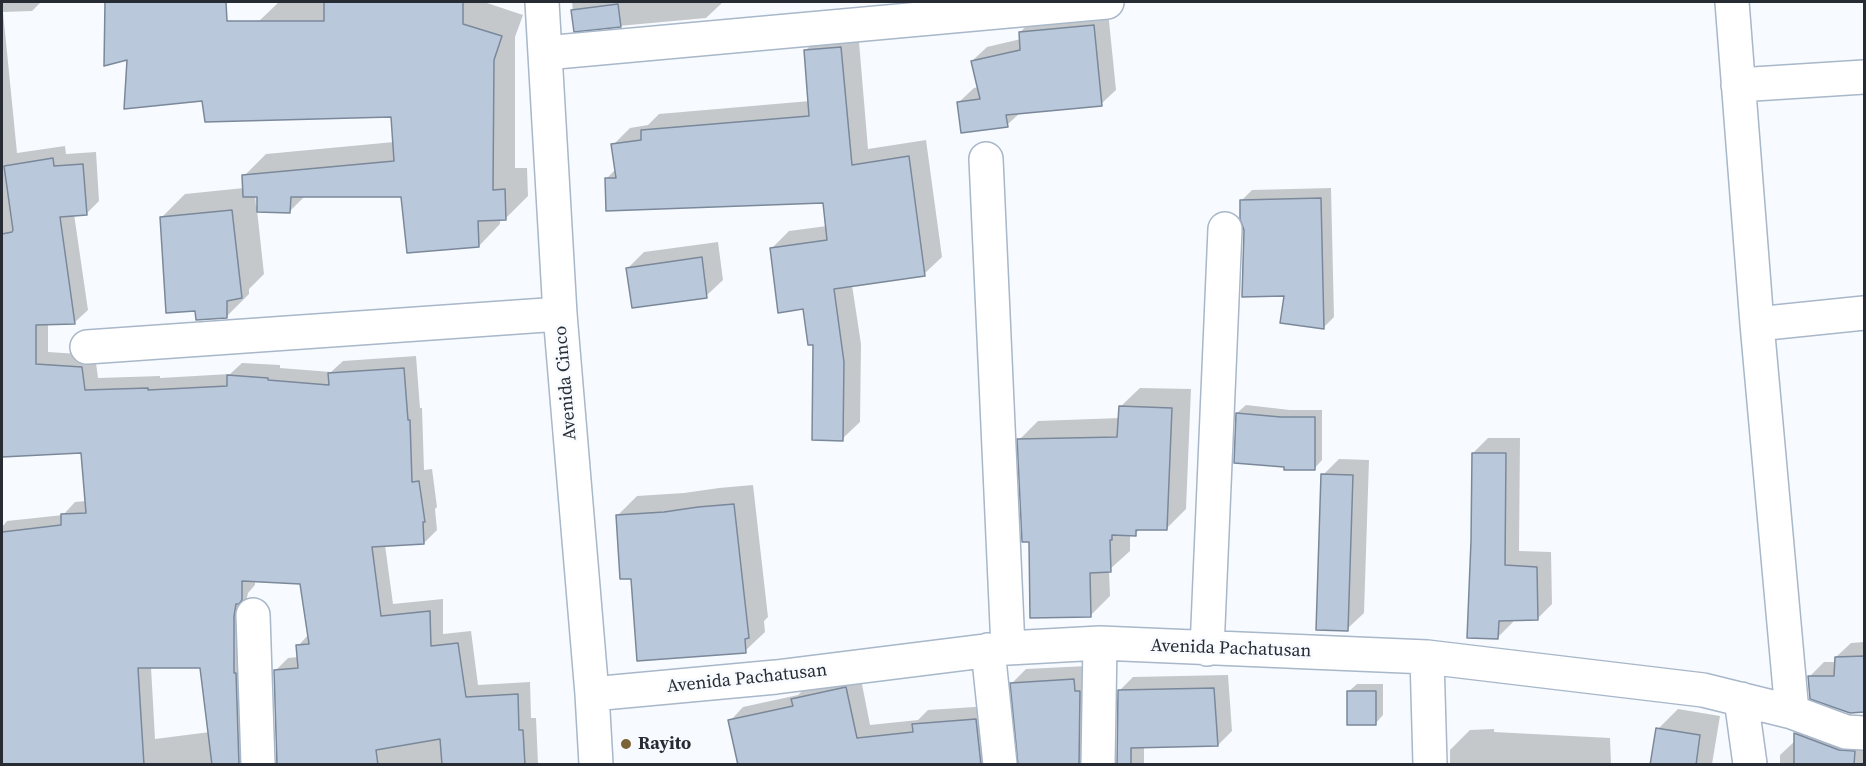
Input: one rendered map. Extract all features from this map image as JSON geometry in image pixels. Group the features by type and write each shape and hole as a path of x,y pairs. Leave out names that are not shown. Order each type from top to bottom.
{"street":[{"name":"Avenida Cinco","path":"542,2 560,314 596,765"},
{"path":"545,54 1107,2"},
{"path":"1731,2 1792,712"},
{"path":"1738,85 1864,77"},
{"path":"986,159 1000,765"},
{"path":"1207,649 1225,229"},
{"path":"1757,324 1864,313"},
{"path":"87,347 560,314"},
{"path":"253,615 258,765"},
{"path":"1098,765 1100,643"},
{"name":"Avenida Pachatusan","path":"592,694 776,677 998,649 1100,643 1427,657 1703,690 1792,712 1846,732 1864,732"},
{"path":"1427,657 1430,765"},
{"path":"1741,699 1750,765"}],"building":[{"path":"105,2 226,2 227,21 324,21 324,2 463,2 463,24 502,36 494,60 493,190 505,189 506,220 478,221 479,247 407,253 401,197 291,197 290,213 257,212 257,197 243,197 242,175 394,161 391,117 205,122 202,101 124,109 127,60 104,66"},
{"path":"618,4 621,27 574,32 571,10"},
{"path":"1094,25 1102,106 1006,115 1008,127 961,133 957,102 980,99 971,61 1020,50 1019,32"},
{"path":"841,47 852,165 909,156 925,276 834,289 844,362 843,441 812,440 813,345 808,345 803,309 778,313 770,248 827,240 823,203 606,211 605,178 616,178 611,144 641,140 641,130 809,116 804,50"},
{"path":"53,158 54,166 83,164 87,215 60,217 75,324 36,325 36,364 82,367 85,390 227,386 227,375 329,385 328,373 404,368 408,420 410,420 412,482 419,481 425,522 423,522 424,544 372,547 381,616 430,611 431,646 458,643 466,697 518,694 519,730 523,730 525,765 442,765 440,739 376,750 378,765 277,765 274,670 298,668 296,645 309,644 300,584 242,581 242,600 236,604 234,616 234,673 236,673 239,765 212,765 200,668 138,668 144,765 2,765 2,532 61,525 61,514 86,513 81,453 2,457 2,234 13,230 4,166"},
{"path":"1321,198 1324,329 1280,323 1284,296 1242,297 1244,230 1240,219 1240,200"},
{"path":"232,210 242,298 227,301 227,318 196,320 195,311 166,313 160,217"},
{"path":"702,257 707,298 632,308 626,268"},
{"path":"1119,406 1172,408 1167,530 1136,530 1136,536 1112,535 1112,540 1110,540 1111,572 1090,573 1091,617 1030,618 1029,542 1022,542 1017,439 1117,437"},
{"path":"1236,413 1315,417 1315,470 1284,470 1284,467 1234,463"},
{"path":"1472,453 1506,453 1505,565 1537,567 1538,620 1499,621 1498,639 1467,638"},
{"path":"1321,474 1353,475 1348,631 1316,630"},
{"path":"734,504 749,638 745,639 746,653 637,661 631,579 620,579 616,515"},
{"path":"1864,656 1864,712 1850,713 1810,699 1808,676 1834,676 1835,657"},
{"path":"1074,679 1075,691 1080,691 1079,765 1018,765 1010,683"},
{"path":"846,687 857,738 913,732 912,724 976,719 981,765 738,765 728,720 793,706 791,699"},
{"path":"1214,688 1218,746 1131,748 1131,765 1117,765 1118,690"},
{"path":"1347,691 1376,691 1376,725 1347,725"},
{"path":"1656,728 1700,735 1696,765 1650,765"},
{"path":"1794,733 1839,750 1855,751 1854,765 1794,765"}],"place":[{"name":"Rayito","path":"626,744"}]}
